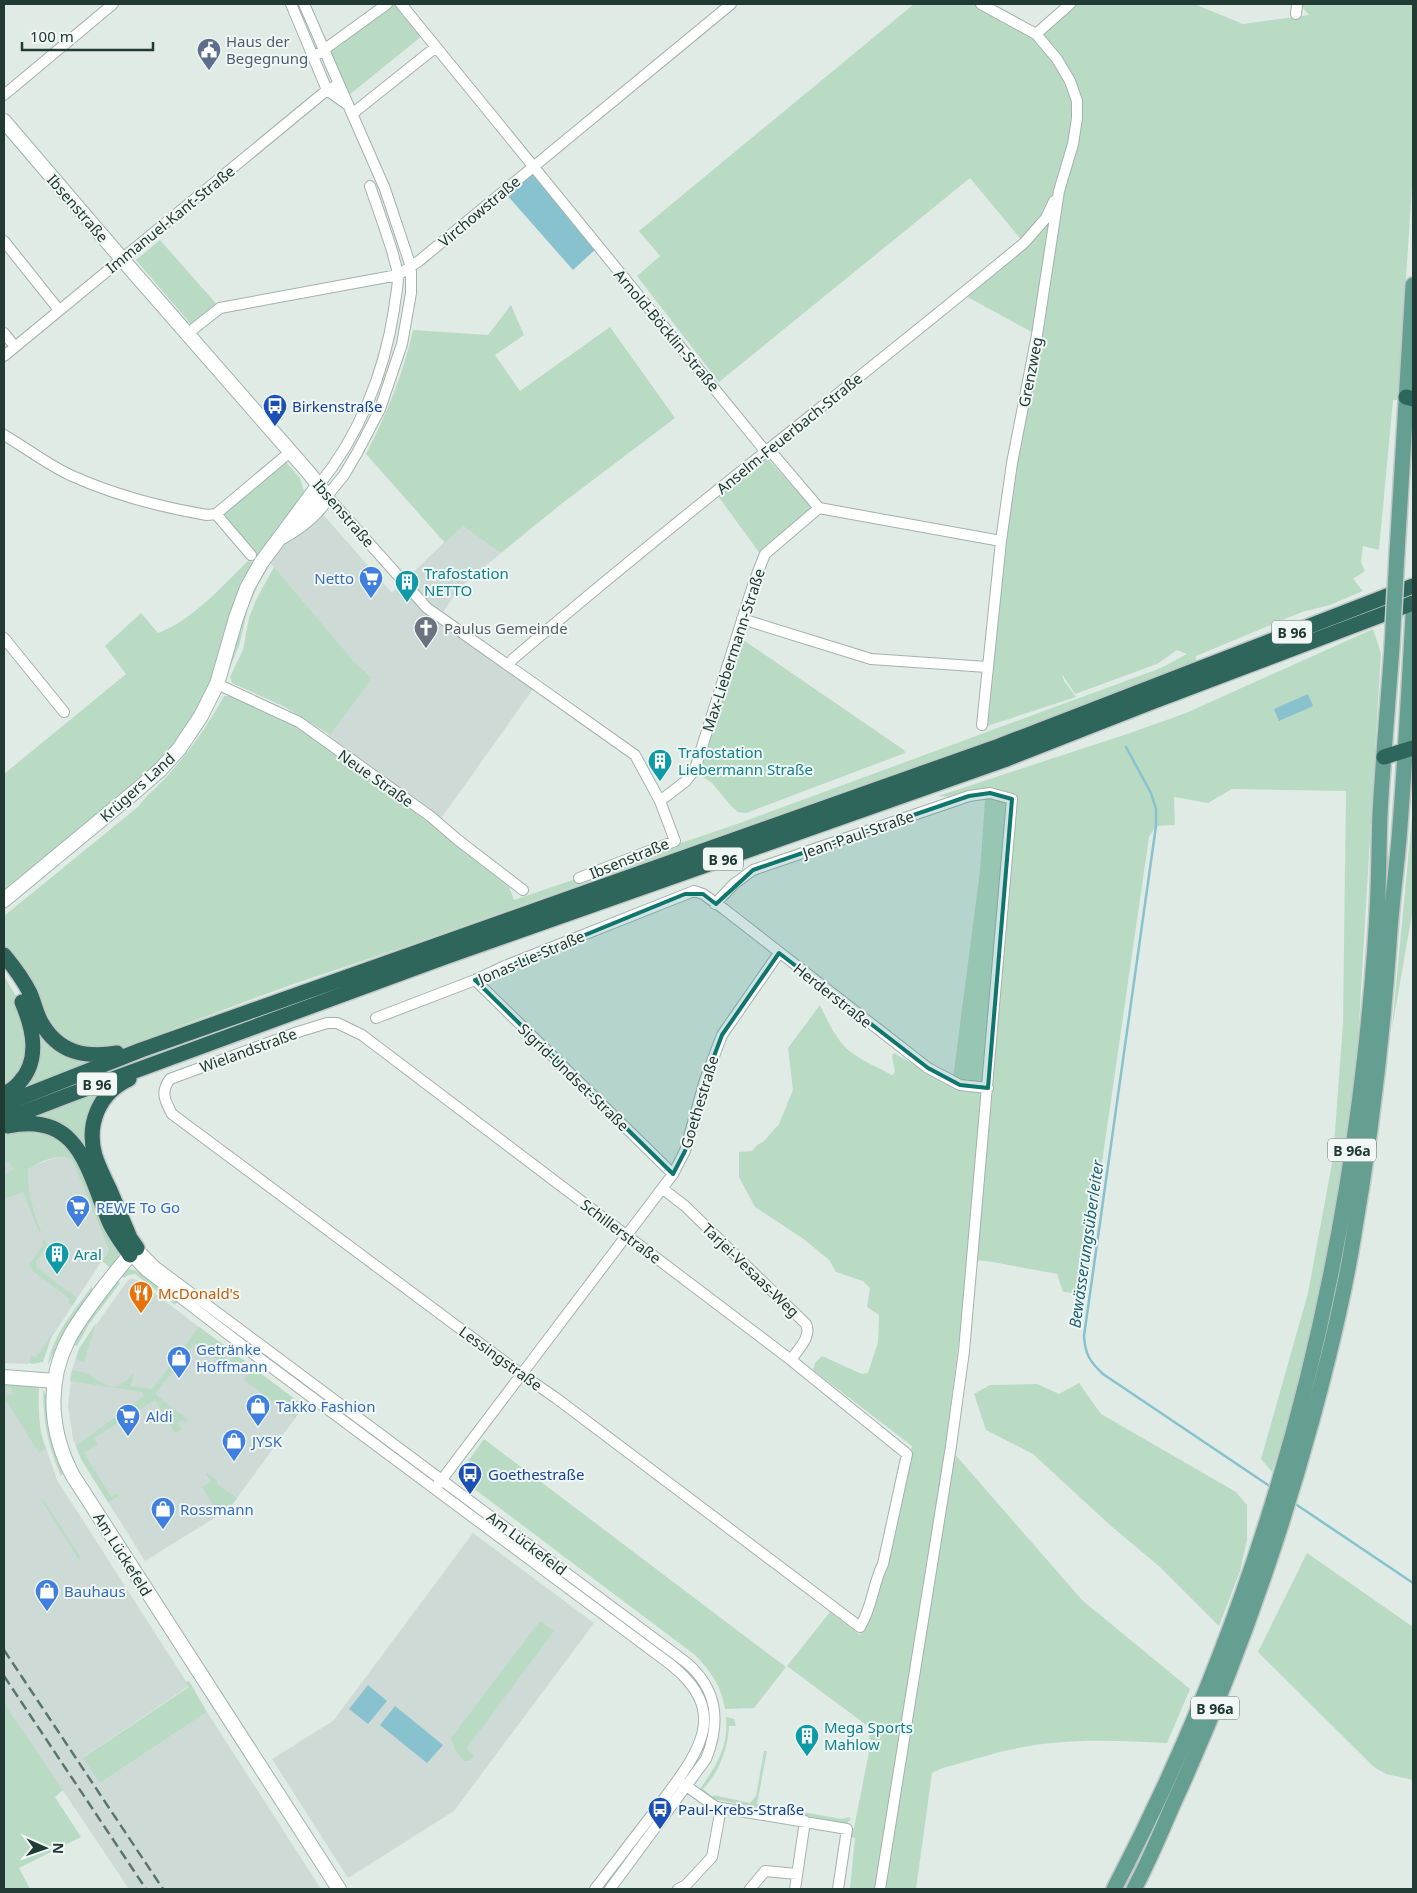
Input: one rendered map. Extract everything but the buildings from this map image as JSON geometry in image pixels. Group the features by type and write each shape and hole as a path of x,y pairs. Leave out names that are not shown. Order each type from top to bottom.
{"highway":[{"name":"B 96","path":"4,1104 141,1050 999,746 1413,586"},
{"name":"B 96","path":"4,1120 445,957 1004,760 1413,603"},
{"path":"1384,757 1409,755"},
{"path":"4,955 22,978 41,1021 57,1042 68,1050 85,1055 104,1055 141,1050"},
{"path":"4,970 21,999 31,1027 33,1039 33,1052 25,1075 20,1082 4,1095"},
{"path":"133,1252 130,1238 95,1157 92,1132 95,1115 105,1096 122,1082 192,1049"},
{"path":"4,1127 28,1122 44,1124 61,1133 72,1142 83,1155 109,1221 133,1252"}],"main road":[{"path":"1411,398 1413,285"},
{"name":"B 96a","path":"1289,1478 1339,1232 1358,1106 1376,928 1384,757 1397,553 1411,398"},
{"name":"B 96a","path":"1134,1889 1146,1868 1244,1636 1289,1478 1321,1388 1344,1290 1371,1127 1382,1036 1399,838 1409,755 1413,615"},
{"name":"B 96a","path":"1114,1889 1152,1813 1198,1712 1251,1574 1276,1520"}],"street":[{"path":"4,95 113,4"},
{"path":"291,4 327,90 351,109"},
{"path":"304,4 385,189 411,267 410,293 402,344 380,409 344,475 323,491"},
{"path":"314,58 387,4"},
{"name":"Arnold-Böcklin-Straße","path":"401,4 680,344 766,452 773,454 819,508"},
{"name":"Virchowstraße","path":"187,334 220,308 398,275 411,267 498,196 730,4"},
{"path":"981,4 1036,34 1070,4"},
{"name":"Grenzweg","path":"982,725 1001,541 1012,463 1038,335 1059,191 1073,144 1078,118 1077,101 1070,82 1057,59 1036,34"},
{"path":"351,109 436,47"},
{"name":"Immanuel-Kant-Straße","path":"4,356 327,90 338,85"},
{"name":"Ibsenstraße","path":"4,121 187,334 309,472 323,491 420,603 635,755 660,800 675,841 580,878"},
{"path":"323,491 335,465 351,438 378,378 392,320 398,275 387,233 370,186"},
{"name":"Anselm-Feuerbach-Straße","path":"508,665 619,569 1024,243 1046,218 1059,191"},
{"path":"4,240 59,310"},
{"path":"4,333 15,347"},
{"path":"4,435 68,474 95,485 144,502 207,515 216,514 290,452"},
{"name":"Krügers Land","path":"4,900 160,770 190,733 217,684 236,618 247,588 261,563 282,537 295,529 322,505 323,491"},
{"path":"819,508 1001,541"},
{"name":"Max-Liebermann-Straße","path":"660,800 686,781 694,769 754,582 765,554 819,508"},
{"path":"216,514 251,555"},
{"path":"742,619 871,659 987,667"},
{"path":"4,638 64,712"},
{"name":"Neue Straße","path":"217,684 299,722 430,816 523,890"},
{"name":"Jean-Paul-Straße","path":"715,904 734,884 753,870 969,796 990,793 1012,799 988,1088"},
{"name":"Herderstraße","path":"685,894 694,892 703,894 928,1068 960,1085 988,1088"},
{"name":"Jonas-Lie-Straße","path":"376,1018 475,980 505,966 685,894"},
{"name":"Goethestraße","path":"438,1484 673,1174 685,1151 704,1080 719,1041 779,953"},
{"name":"Sigrid-Undset-Straße","path":"475,980 673,1174"},
{"name":"Wielandstraße","path":"170,1079 327,1023"},
{"name":"Schillerstraße","path":"327,1023 337,1023 362,1036 791,1360 907,1454 883,1564 875,1580 868,1613 860,1628"},
{"name":"Lessingstraße","path":"170,1079 164,1090 164,1100 172,1114 521,1374 556,1398 860,1628"},
{"path":"880,1889 963,1360 988,1088"},
{"name":"Tarjei-Vesaas-Weg","path":"663,1189 685,1206 806,1324 809,1330 807,1336 791,1360"},
{"name":"Am Lückefeld","path":"339,1889 73,1476 57,1438 53,1406 55,1381 61,1356 76,1324 133,1252 156,1267 686,1677 699,1697 704,1715 704,1730 698,1749 595,1889"},
{"path":"4,1377 55,1381"},
{"name":"Am Lückefeld","path":"438,1484 696,1671 705,1683 714,1707 715,1734 706,1759 610,1889"},
{"path":"677,1780 716,1807 805,1821 847,1830 838,1889"},
{"path":"678,1889 686,1885 712,1857 721,1808"},
{"path":"795,1889 805,1821"},
{"path":"750,1889 765,1871 797,1874"}],"highlighted area":[{"path":"990,793 1012,799 988,1088 960,1085 928,1068 779,953 722,1035 705,1080 685,1151 673,1174 475,980 685,894 703,894 716,904 753,870 969,796"}],"shaded area":[{"path":"306,495 392,593 462,525 501,553 458,589 439,619 536,685 435,827 322,744 372,678 353,660 262,553"},
{"path":"58,1157 72,1160 109,1250 38,1358 28,1364 4,1363 4,1159 6,1164 32,1166"},
{"path":"128,1280 137,1280 304,1406 229,1509 145,1561 81,1459 73,1439 68,1406 72,1370 79,1349"},
{"path":"4,1383 39,1388 38,1413 40,1430 57,1480 189,1686 84,1757 100,1783 207,1712 321,1889 129,1889 4,1703"},
{"path":"473,1533 594,1623 454,1811 348,1878 272,1759 333,1721"}],"green space":[{"path":"392,4 397,4 422,36 349,95 329,51"},
{"path":"914,4 981,4 1036,33 1070,4 1194,4 1243,24 1309,15 1301,4 1413,4 1413,171 1398,400 1393,400 1379,550 1363,546 1361,562 1365,571 1353,579 1363,591 1330,605 1302,612 1196,656 1196,661 1035,724 407,946 285,987 127,1046 113,1050 91,1052 55,1035 4,949 4,916 139,806 191,747 224,696 230,696 297,726 435,827 509,887 514,900 737,824 1161,668 1187,654 1177,650 1157,664 1075,694 1062,674 1064,681 1076,697 978,729 982,725 1001,541 1037,335 962,294 1024,243 970,178 719,382 637,276 660,256 639,231"},
{"path":"160,240 220,308 194,328 136,260"},
{"path":"511,305 524,335 495,355 520,391 610,327 675,418 560,505 501,553 463,526 445,543 366,454 394,393 413,330 488,335"},
{"path":"767,458 814,510 761,555 718,496"},
{"path":"286,462 300,478 305,495 258,558 222,518 222,515"},
{"path":"249,560 255,564 208,693 181,737 151,772 4,894 4,774 126,674 105,646 141,613 158,633 171,627 207,601"},
{"path":"268,560 271,563 259,583 248,608 239,646 225,679 245,603"},
{"path":"274,567 353,660 372,678 330,735 285,707 232,683 230,677 243,650 249,618 256,600"},
{"path":"1373,629 1381,653 1357,1057 1344,1160 1325,1263 1295,1400 1272,1472 1261,1459 1308,1293 1333,1158 1343,1023 1346,791 1232,789 1208,803 1174,797 1175,825 1156,826 1149,837 1083,1294 1063,1292 1057,1274 987,1261 969,1260 946,1444 1082,1600 1190,1689 1167,1743 1095,1741 1038,1745 995,1753 932,1773 916,1889 885,1889 911,1728 903,1724 876,1889 850,1889 855,1838 848,1836 850,1830 854,1828 870,1747 869,1727 787,1666 830,1612 860,1635 870,1617 867,1610 878,1563 884,1560 912,1446 813,1370 815,1363 822,1356 862,1374 868,1373 878,1342 879,1315 867,1307 870,1288 863,1281 836,1272 829,1260 805,1240 755,1207 739,1177 739,1152 752,1151 779,1124 793,1090 788,1048 820,1005 839,1039 857,1057 892,1075 895,1072 892,1056 894,1053 952,1086 980,871 985,800 938,796 1186,713"},
{"path":"742,639 904,750 905,753 746,813 738,812 712,783 696,772"},
{"path":"1413,807 1413,909 1392,1028"},
{"path":"4,976 16,996 28,1029 25,1066 10,1081 10,1085 4,1091"},
{"path":"38,1022 93,1061 20,1089 38,1043"},
{"path":"109,1087 99,1098 93,1165 30,1118"},
{"path":"36,1127 73,1147 119,1251 118,1258 112,1269 102,1261 109,1250 72,1160 56,1157 28,1169 30,1194 40,1234 23,1192 4,1199 4,1174 13,1170 10,1163 6,1164 4,1159 4,1132"},
{"path":"45,1240 48,1245 36,1261 37,1268 77,1298 72,1306 68,1303 70,1299 33,1271 29,1265 44,1244 42,1241"},
{"path":"129,1269 137,1271 177,1302 175,1305 135,1274 124,1278 120,1275"},
{"path":"116,1281 120,1283 89,1324 77,1346 74,1345 78,1335"},
{"path":"92,1286 92,1291 65,1329 48,1365 50,1354 59,1333"},
{"path":"96,1323 84,1362 76,1359 79,1349"},
{"path":"199,1327 224,1345 218,1353 230,1361 235,1354 245,1361 236,1373 195,1343 155,1394 188,1420 186,1423 182,1419 178,1424 182,1429 175,1433 155,1400 94,1438 98,1444 84,1453 111,1497 117,1493 119,1496 108,1502 81,1459 76,1446 144,1396 142,1392 70,1381 72,1370 88,1374 110,1387 121,1385 133,1373 130,1386 152,1389"},
{"path":"53,1332 43,1362 32,1364 29,1362 31,1355 36,1358"},
{"path":"253,1368 304,1406 295,1418 244,1380"},
{"path":"4,1383 35,1385 39,1388 39,1419 45,1449 39,1453 7,1402 4,1403 4,1398 13,1393 10,1387 4,1391"},
{"path":"1079,1383 1101,1414 1236,1492 1247,1505 1247,1540 1240,1571 1219,1626 1160,1567 1111,1526 1033,1454 986,1430 974,1394 990,1385 1037,1384 1059,1394"},
{"path":"43,1389 48,1399 48,1406 46,1406 48,1424 51,1441 63,1473 61,1476 47,1434"},
{"path":"484,1439 786,1667 754,1708 725,1709 721,1693 714,1679 695,1655 461,1479 461,1471"},
{"path":"207,1473 217,1480 217,1484 237,1498 229,1509 219,1515 202,1487 211,1482"},
{"path":"44,1500 81,1558 79,1560 42,1501"},
{"path":"1307,1553 1413,1627 1413,1780 1386,1774 1374,1767 1258,1652"},
{"path":"540,1621 554,1631 466,1749 474,1755 470,1761 464,1761 455,1750 451,1738"},
{"path":"189,1681 207,1712 100,1783 83,1758 189,1687 186,1682"},
{"path":"4,1703 63,1790 55,1797 81,1837 19,1868 30,1889 4,1889"},
{"path":"726,1717 734,1719 736,1726 729,1726 722,1760 714,1775 703,1789 713,1797 714,1795 750,1803 756,1796 764,1751 767,1751 757,1804 842,1819 849,1817 851,1819 846,1824 713,1799 700,1789 720,1755 725,1737"}],"water":[{"path":"535,170 598,247 573,270 507,195"},
{"path":"1308,694 1313,706 1279,721 1274,709"},
{"path":"368,1685 387,1701 368,1724 349,1709"},
{"path":"395,1706 443,1745 427,1763 380,1725"}],"waterway":[{"name":"Bewässerungsüberleiter","path":"1126,747 1151,793 1156,809 1156,826 1084,1336 1086,1348 1095,1366 1103,1374 1271,1487"},
{"name":"Bewässerungsüberleiter","path":"1294,1503 1413,1583"}],"railway":[{"path":"4,1650 163,1889"},
{"path":"4,1676 146,1889"}],"place":[{"name":"Haus der Begegnung","path":"209,71"},
{"name":"Birkenstraße","path":"275,427"},
{"name":"Netto","path":"371,599"},
{"name":"Trafostation NETTO","path":"407,603"},
{"name":"Paulus Gemeinde","path":"426,649"},
{"name":"Trafostation Liebermann Straße","path":"660,782"},
{"name":"REWE To Go","path":"78,1228"},
{"name":"Aral","path":"57,1275"},
{"name":"McDonald's","path":"141,1314"},
{"name":"Getränke Hoffmann","path":"179,1379"},
{"name":"Takko Fashion","path":"258,1427"},
{"name":"Aldi","path":"128,1437"},
{"name":"JYSK","path":"234,1462"},
{"name":"Goethestraße","path":"470,1495"},
{"name":"Rossmann","path":"163,1530"},
{"name":"Bauhaus","path":"47,1612"},
{"name":"Mega Sports Mahlow","path":"807,1757"},
{"name":"Paul-Krebs-Straße","path":"660,1830"}]}
